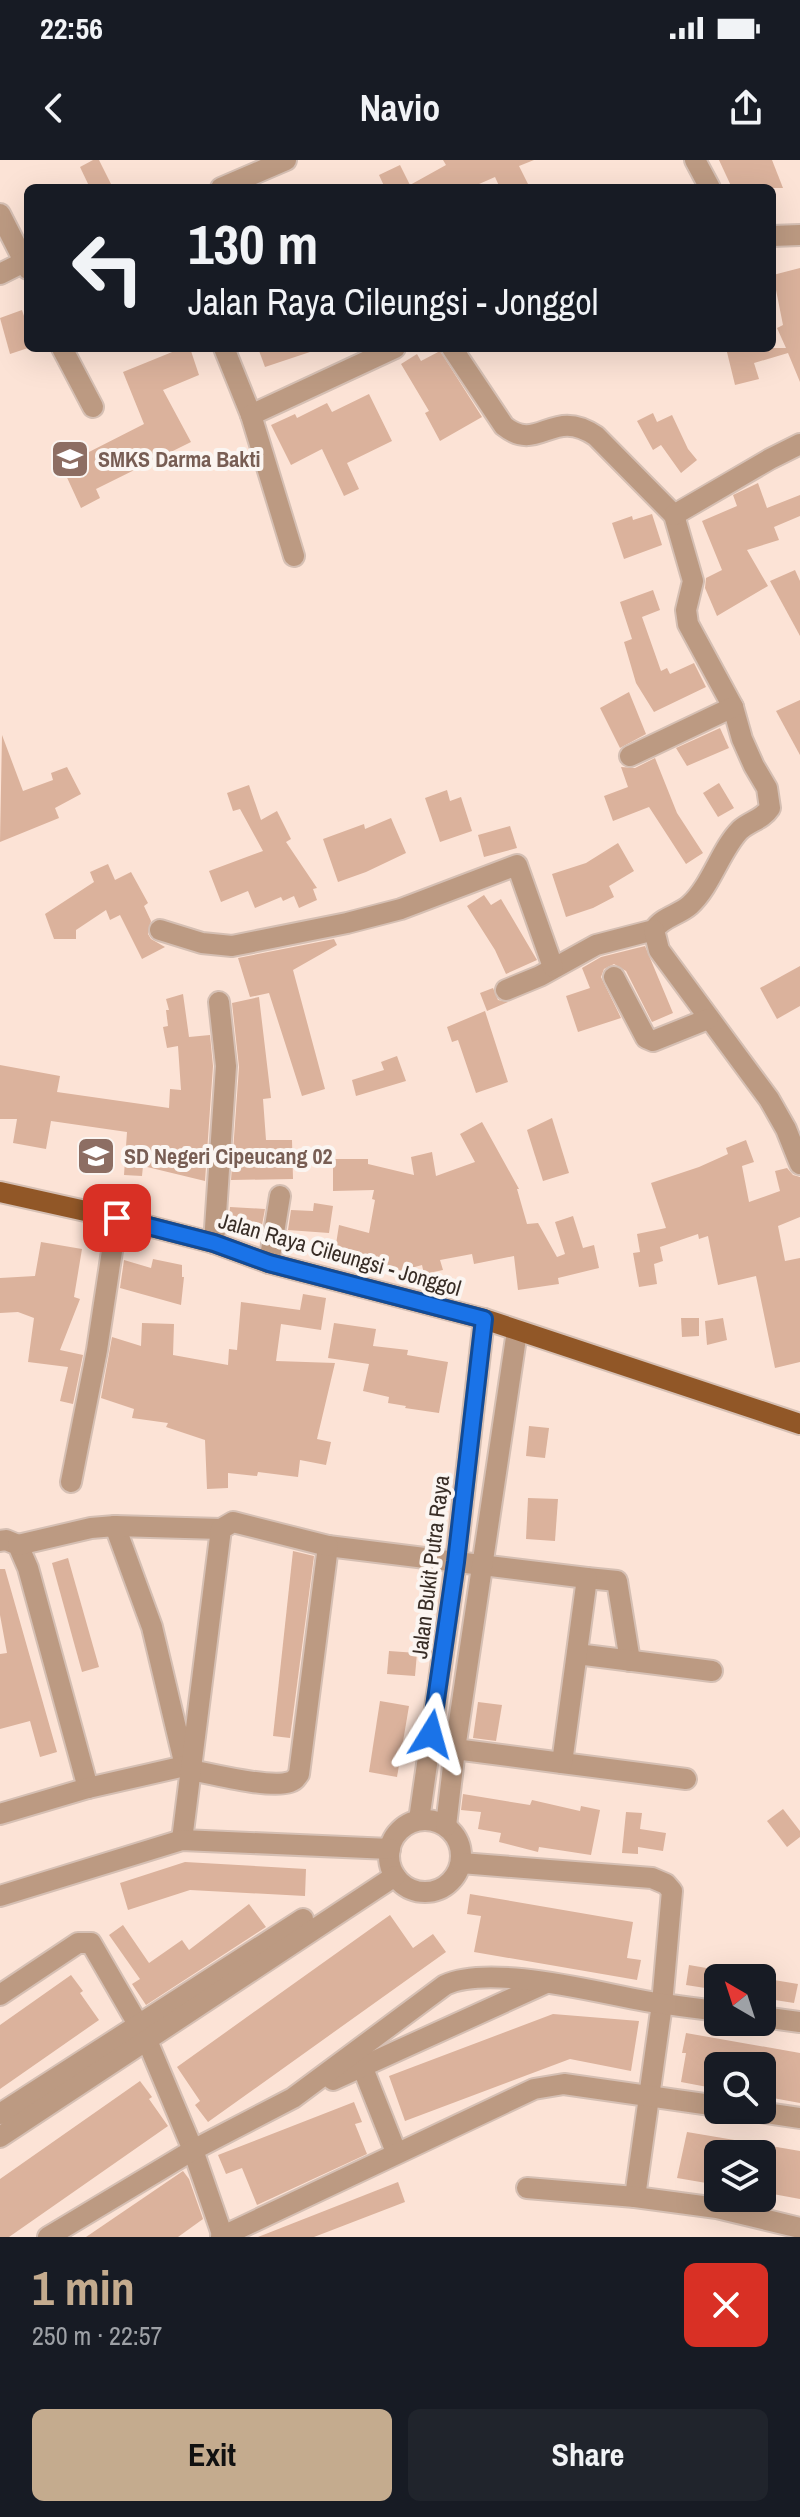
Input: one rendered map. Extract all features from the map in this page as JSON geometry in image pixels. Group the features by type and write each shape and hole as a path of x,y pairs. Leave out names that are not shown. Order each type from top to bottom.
{"main road":[{"name":"Jalan Raya Cileungsi - Jonggol","path":"0,1192 214,1243 269,1263 484,1319 800,1424"}],"street":[{"path":"230,184 286,160"},
{"path":"695,160 708,184"},
{"path":"0,214 24,258"},
{"path":"776,236 800,235"},
{"path":"0,274 24,265"},
{"path":"64,352 93,407"},
{"path":"226,352 251,415 294,556"},
{"path":"251,415 386,352"},
{"path":"455,352 504,426 515,434 530,437 552,427 582,427 596,436 674,515 693,581 686,610 688,624 733,707 742,739 767,788 770,808 765,817 741,830 689,906 657,925 654,930 596,945 506,990"},
{"path":"674,515 800,444"},
{"path":"630,756 733,707"},
{"path":"160,930 202,943 232,946 401,909 517,865 553,967"},
{"path":"654,930 659,950 769,1099 786,1129 800,1164"},
{"path":"614,977 646,1038 653,1041 708,1019"},
{"path":"214,1243 226,1066 219,1002"},
{"path":"269,1263 280,1196"},
{"path":"71,1482 97,1350 117,1218"},
{"name":"Jalan Bukit Putra Raya","path":"419,1820 456,1562 484,1319"},
{"path":"446,1826 517,1331"},
{"path":"88,1788 28,1568 9,1543 91,1528 221,1529 233,1522 328,1546 617,1581 630,1661"},
{"path":"115,1526 152,1627 188,1768"},
{"path":"182,1840 188,1768 221,1529"},
{"path":"0,1814 88,1788 188,1768 246,1781 286,1784 294,1781 299,1774 328,1546"},
{"path":"562,1763 587,1578"},
{"path":"577,1654 712,1671"},
{"path":"455,1749 686,1779"},
{"path":"419,1820 433,1820 446,1826 461,1849 461,1863 455,1876 445,1886 432,1891 418,1891 405,1886 392,1862 396,1836 405,1826 419,1820"},
{"path":"0,1896 182,1840 392,1862"},
{"path":"0,2137 143,2032 392,1862"},
{"path":"461,1863 652,1878 666,1884 672,1891 662,2004 635,2197"},
{"path":"0,1995 78,1943 91,1943 143,2032 193,2150 223,2237 396,2152 534,2089 564,2084 704,2104"},
{"path":"293,2098 445,1985 458,1979 492,1978 546,1983 704,2009"},
{"path":"48,2237 193,2150 293,2098 430,2033 546,1983"},
{"path":"423,2003 430,2033"},
{"path":"776,2019 800,2022"},
{"path":"0,2114 143,2032"},
{"path":"362,2066 396,2152"},
{"path":"776,2114 800,2118"},
{"path":"527,2188 717,2208 800,2228"}],"building":[{"path":"99,160 111,184 88,184 80,167"},
{"path":"443,160 534,160 519,166 528,184 498,184 495,177 479,184 412,184 446,165"},
{"path":"719,160 772,160 783,188 776,188 776,184 730,184"},
{"path":"400,165 410,184 383,184 379,175"},
{"path":"800,268 800,382 788,353 754,363 759,379 735,385 727,352 776,352 776,348 786,348 777,328 783,325 776,274"},
{"path":"22,310 24,349 10,354 0,318"},
{"path":"172,352 191,352 199,375 163,390 191,442 96,489 100,498 81,508 64,471 89,459 87,453 144,424 123,372"},
{"path":"259,352 310,352 265,367"},
{"path":"441,352 482,417 440,441 425,413 429,411 401,364 417,354 421,361"},
{"path":"369,394 392,441 347,463 359,489 344,496 322,449 291,465 271,425 295,414 297,418 327,403 332,412"},
{"path":"653,413 657,422 672,415 688,449 697,460 681,473 661,445 653,450 637,421"},
{"path":"758,483 767,508 800,495 800,516 774,527 779,540 747,550 768,586 717,616 705,588 706,578 722,570 702,521 737,506 733,495"},
{"path":"652,514 662,545 624,559 612,523 632,516 633,520"},
{"path":"795,570 800,581 800,636 770,581"},
{"path":"653,590 660,610 642,617 661,671 667,668 670,674 694,663 706,687 654,712 636,683 624,642 632,639 620,602"},
{"path":"629,692 646,734 620,748 600,708"},
{"path":"800,700 800,755 776,711"},
{"path":"720,728 729,748 687,766 676,748"},
{"path":"2,735 23,791 53,780 51,773 67,767 81,794 55,808 59,818 0,842"},
{"path":"655,758 677,813 703,853 686,864 649,807 613,821 604,796 628,787 621,767 635,768"},
{"path":"719,783 734,808 718,817 703,793"},
{"path":"249,785 261,820 277,811 291,839 286,842 317,888 313,889 317,900 299,908 294,896 283,901 281,897 255,908 248,891 221,902 209,871 263,851 240,809 233,811 227,793"},
{"path":"447,790 450,801 461,797 472,831 440,842 425,798"},
{"path":"391,818 406,853 338,882 323,839 364,824 365,829"},
{"path":"510,826 517,848 484,857 478,835"},
{"path":"618,843 634,871 609,886 614,897 566,917 552,874 586,863"},
{"path":"108,864 115,880 131,872 148,903 144,906 151,921 148,934 165,947 142,959 120,915 110,920 106,910 76,930 76,939 54,939 45,914 94,882 90,872"},
{"path":"484,895 491,905 501,899 537,960 506,974 467,906"},
{"path":"334,939 337,945 293,970 325,1089 302,1096 269,993 250,997 238,958"},
{"path":"645,946 673,1013 652,1022 626,971 614,964 604,969 601,977 621,1018 578,1032 566,996 590,988 582,968 601,957"},
{"path":"800,966 800,1006 777,1019 760,988"},
{"path":"493,988 498,1000 508,1002 487,1011 480,993"},
{"path":"183,994 189,1037 210,1035 213,1066 205,1181 143,1166 142,1176 124,1175 127,1132 51,1121 46,1149 13,1143 17,1119 0,1119 0,1065 60,1076 57,1092 169,1108 170,1089 181,1090 178,1046 167,1048 163,1027 168,1026 166,999"},
{"path":"259,997 271,1098 263,1099 266,1140 292,1140 293,1179 231,1180 239,1067 232,1003"},
{"path":"485,1011 508,1082 476,1093 458,1040 452,1042 447,1027"},
{"path":"397,1056 406,1081 356,1096 352,1080 384,1070 381,1062"},
{"path":"552,1118 569,1173 543,1181 527,1130"},
{"path":"482,1122 519,1189 527,1224 538,1223 557,1257 565,1254 555,1222 573,1216 583,1248 594,1245 599,1268 558,1278 559,1284 518,1290 514,1256 474,1264 472,1254 440,1260 443,1270 424,1274 422,1265 397,1272 396,1268 334,1257 339,1225 369,1233 375,1200 372,1199 374,1190 333,1191 333,1159 368,1159 368,1164 414,1175 411,1157 432,1152 436,1176 475,1162 460,1134"},
{"path":"746,1140 754,1162 742,1166 749,1202 780,1191 775,1171 787,1168 800,1177 800,1217 778,1226 785,1261 800,1258 800,1362 775,1368 756,1276 718,1285 708,1236 699,1239 698,1234 660,1247 663,1261 654,1264 657,1284 639,1287 633,1253 640,1252 637,1234 666,1228 651,1183 728,1154 726,1148"},
{"path":"314,1203 333,1206 329,1233 288,1230 291,1210 313,1211"},
{"path":"230,1207 265,1209 262,1225 229,1219"},
{"path":"41,1242 82,1249 74,1297 80,1299 60,1350 83,1355 73,1404 60,1401 68,1367 28,1362 34,1318 18,1312 0,1313 0,1278 35,1276"},
{"path":"153,1259 182,1265 181,1305 120,1288 124,1260 151,1268"},
{"path":"303,1294 326,1298 321,1330 281,1324 276,1361 335,1363 317,1439 331,1442 326,1465 300,1460 298,1477 258,1472 257,1476 228,1473 228,1488 207,1489 205,1440 166,1427 168,1423 132,1418 134,1409 101,1398 112,1337 141,1346 142,1323 174,1324 173,1355 228,1365 229,1349 237,1350 241,1302 300,1310"},
{"path":"681,1318 699,1318 699,1336 682,1337"},
{"path":"723,1318 727,1340 707,1345 705,1321"},
{"path":"334,1323 376,1329 373,1346 408,1350 407,1355 448,1362 439,1413 405,1408 388,1403 389,1397 363,1391 369,1364 328,1358"},
{"path":"529,1426 549,1428 545,1458 526,1456"},
{"path":"528,1498 558,1499 555,1541 526,1539"},
{"path":"293,1551 314,1556 290,1738 273,1736"},
{"path":"68,1558 99,1667 82,1672 52,1563"},
{"path":"0,1569 5,1569 57,1752 40,1757 30,1721 0,1729 0,1654 7,1653 0,1615"},
{"path":"389,1651 417,1653 415,1676 387,1674"},
{"path":"380,1701 409,1706 397,1777 369,1772"},
{"path":"478,1702 502,1705 496,1741 473,1738"},
{"path":"463,1794 530,1805 532,1800 580,1811 581,1806 600,1810 591,1855 539,1847 538,1852 499,1842 501,1833 478,1829 481,1812 461,1810"},
{"path":"783,1809 800,1831 800,1837 787,1847 767,1821"},
{"path":"626,1812 642,1813 640,1829 666,1833 663,1851 638,1847 638,1854 622,1853"},
{"path":"185,1862 306,1869 305,1896 190,1890 128,1910 120,1883"},
{"path":"470,1894 633,1922 627,1958 641,1960 637,1980 474,1952 481,1916 467,1914"},
{"path":"249,1904 266,1927 146,2005 132,1984 140,1979 109,1935 123,1925 149,1963 182,1940 189,1950"},
{"path":"390,1915 413,1948 433,1934 446,1952 208,2122 195,2105 200,2101 177,2067"},
{"path":"689,1965 704,1968 704,1988 686,1985"},
{"path":"71,1975 99,2020 0,2089 0,2025"},
{"path":"776,1980 798,1984 794,2003 776,2000"},
{"path":"553,2014 639,2021 631,2071 570,2059 405,2121 389,2076"},
{"path":"686,2033 800,2053 800,2103 776,2099 776,2052 704,2052 704,2086 681,2082 686,2053 682,2053"},
{"path":"140,2081 168,2126 9,2237 0,2237 0,2179"},
{"path":"354,2102 362,2122 355,2124 367,2154 257,2205 242,2168 226,2174 218,2155"},
{"path":"687,2132 735,2140 704,2140 704,2183 677,2178"},
{"path":"776,2147 800,2151 800,2199 776,2195"},
{"path":"183,2171 189,2179 203,2219 178,2237 86,2237"},
{"path":"398,2182 405,2202 314,2237 258,2237"}],"place":[{"name":"SMKS Darma Bakti","path":"70,459"},
{"name":"SD Negeri Cipeucang 02","path":"96,1156"}],"route":[{"path":"117,1218 214,1243 269,1263 484,1319 456,1562 431,1734"}]}
